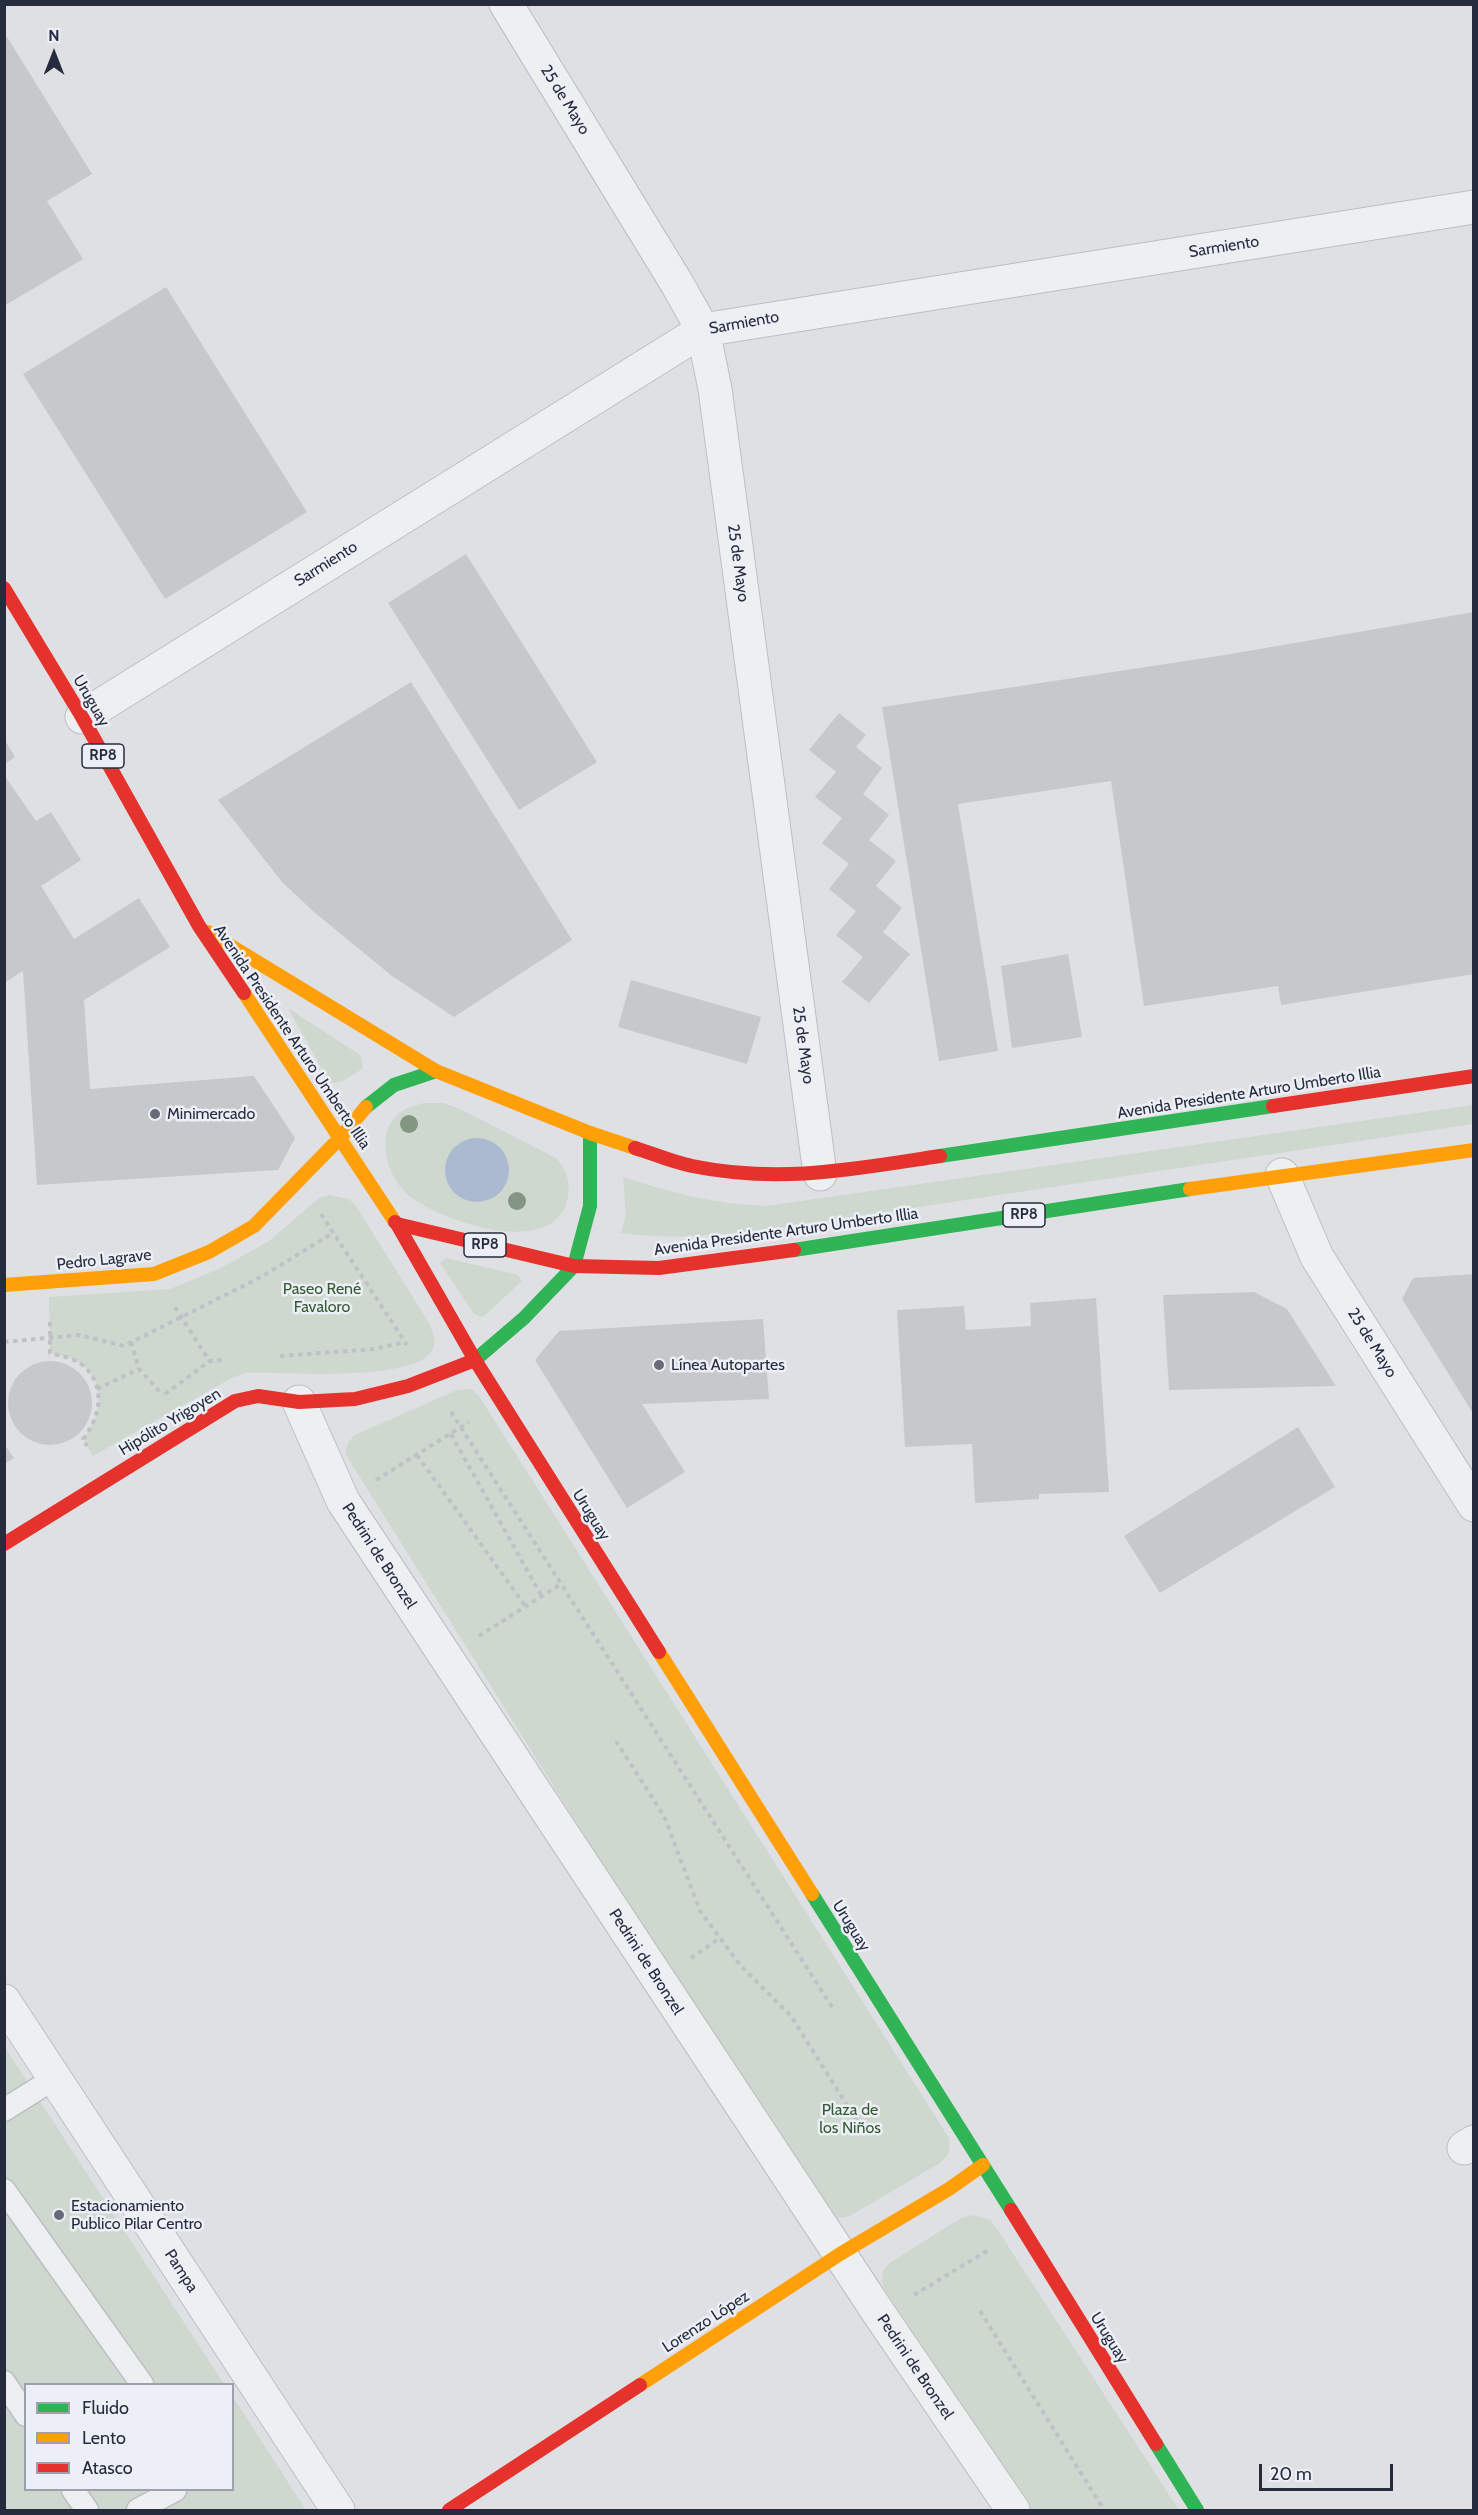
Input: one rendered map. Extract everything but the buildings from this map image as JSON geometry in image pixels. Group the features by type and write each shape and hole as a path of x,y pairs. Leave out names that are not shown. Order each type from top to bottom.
{"street":[{"name":"25 de Mayo","path":"506,4 703,330 717,401 820,1174"},
{"name":"Sarmiento","path":"82,717 703,330 1473,207"},
{"name":"Uruguay","path":"4,588 82,717 199,926"},
{"name":"Avenida Presidente Arturo Umberto Illia","path":"199,926 436,1071 590,1133 691,1166 757,1175 820,1174 1473,1076"},
{"name":"Avenida Presidente Arturo Umberto Illia","path":"199,926 397,1224 574,1266 659,1268 1282,1175 1473,1150"},
{"name":"Pedro Lagrave","path":"4,1285 154,1274 209,1252 254,1226 340,1138 368,1104 394,1085 436,1071"},
{"path":"574,1266 590,1206 590,1133"},
{"name":"25 de Mayo","path":"1282,1175 1317,1257 1473,1505"},
{"name":"Uruguay","path":"397,1224 501,1402 983,2165 1197,2511"},
{"name":"Hipólito Yrigoyen","path":"4,1544 235,1401 258,1396 299,1402 356,1399 408,1386 475,1360 524,1318 574,1266"},
{"name":"Pedrini de Bronzel","path":"299,1402 343,1501 880,2315 1013,2511"},
{"name":"Pampa","path":"4,2001 338,2511"},
{"name":"Lorenzo López","path":"449,2511 840,2254 949,2189 983,2165"}],"lane":[{"path":"4,2110 55,2078"},
{"path":"4,2190 140,2383"},
{"path":"4,2382 24,2412"},
{"path":"74,2491 87,2511"},
{"path":"138,2511 173,2491"}],"path":[{"path":"299,1180 461,1427 833,2008"},
{"path":"154,1274 235,1401"},
{"path":"48,1282 50,1353 80,1364 90,1373 97,1389 99,1412 93,1427 83,1439 107,1479"},
{"path":"131,1342 139,1370 163,1395"},
{"path":"97,1389 139,1370"},
{"path":"343,1501 501,1402"},
{"path":"451,1434 542,1597"},
{"path":"417,1455 526,1607"},
{"path":"445,1657 600,1560"},
{"path":"616,1741 664,1816 700,1911 740,1965 791,2016 862,2129"},
{"path":"880,2315 1022,2229"},
{"path":"981,2242 993,2261"},
{"path":"980,2312 1104,2511"}],"green space":[{"path":"288,1008 360,1055 363,1063 362,1069 341,1082 333,1083 328,1080"},
{"path":"424,1103 444,1103 460,1109 556,1158 566,1174 569,1191 566,1204 555,1220 538,1229 516,1232 491,1229 442,1215 407,1194 394,1177 386,1156 386,1134 390,1124 399,1113"},
{"path":"1473,1105 1473,1124 772,1229 678,1236 621,1233 626,1214 623,1177 693,1197 766,1206"},
{"name":"Paseo René Favaloro","path":"329,1195 349,1199 356,1206 429,1323 434,1339 433,1349 421,1360 401,1367 375,1371 315,1374 245,1373 232,1378 93,1456 83,1439 94,1421 98,1391 95,1381 81,1364 50,1353 49,1297 170,1289 221,1268 269,1241 319,1198"},
{"path":"446,1258 518,1275 522,1281 483,1317 474,1314 440,1263"},
{"name":"Plaza de los Niños","path":"457,1390 473,1390 479,1396 949,2138 949,2152 940,2163 848,2217 832,2217 818,2208 346,1455 348,1444 355,1435"},
{"name":"Estacionamiento Publico Pilar Centro","path":"4,2046 223,2383 24,2383 24,2491 234,2491 234,2399 306,2510 5,2510"},
{"path":"973,2215 990,2220 997,2229 1179,2510 1031,2510 883,2287 883,2273 891,2262 961,2218"}],"water":[{"path":"477,1138 489,1140 500,1147 507,1158 509,1170 507,1182 500,1193 489,1200 477,1202 465,1200 454,1193 447,1182 445,1170 447,1158 454,1147 465,1140"}],"traffic: fast":[{"path":"366,1107 394,1085 436,1071"},
{"path":"940,1156 1273,1106"},
{"path":"475,1360 524,1318 574,1266 590,1206 590,1133"},
{"path":"794,1250 1190,1189"},
{"path":"812,1894 1011,2210"},
{"path":"1156,2444 1197,2510"}],"traffic: slow":[{"path":"208,932 436,1071 590,1133 635,1148"},
{"path":"244,993 395,1222"},
{"path":"4,1285 154,1274 209,1252 254,1226 340,1138 366,1107"},
{"path":"1190,1189 1474,1150"},
{"path":"659,1652 812,1894"},
{"path":"640,2385 840,2254 949,2189 983,2165"}],"traffic: jam":[{"path":"4,588 82,717 199,926 244,993"},
{"path":"1273,1106 1474,1076"},
{"path":"635,1148 692,1166 756,1174 817,1173 940,1156"},
{"path":"395,1222 574,1266 659,1268 794,1250"},
{"path":"397,1224 475,1360 659,1652"},
{"path":"4,1544 235,1401 258,1396 299,1402 355,1399 408,1386 475,1360"},
{"path":"1011,2210 1156,2444"},
{"path":"449,2510 640,2385"}],"place":[{"name":"Minimercado","path":"155,1114"},
{"name":"Línea Autopartes","path":"659,1365"},
{"name":"Estacionamiento Publico Pilar Centro","path":"59,2215"}]}
